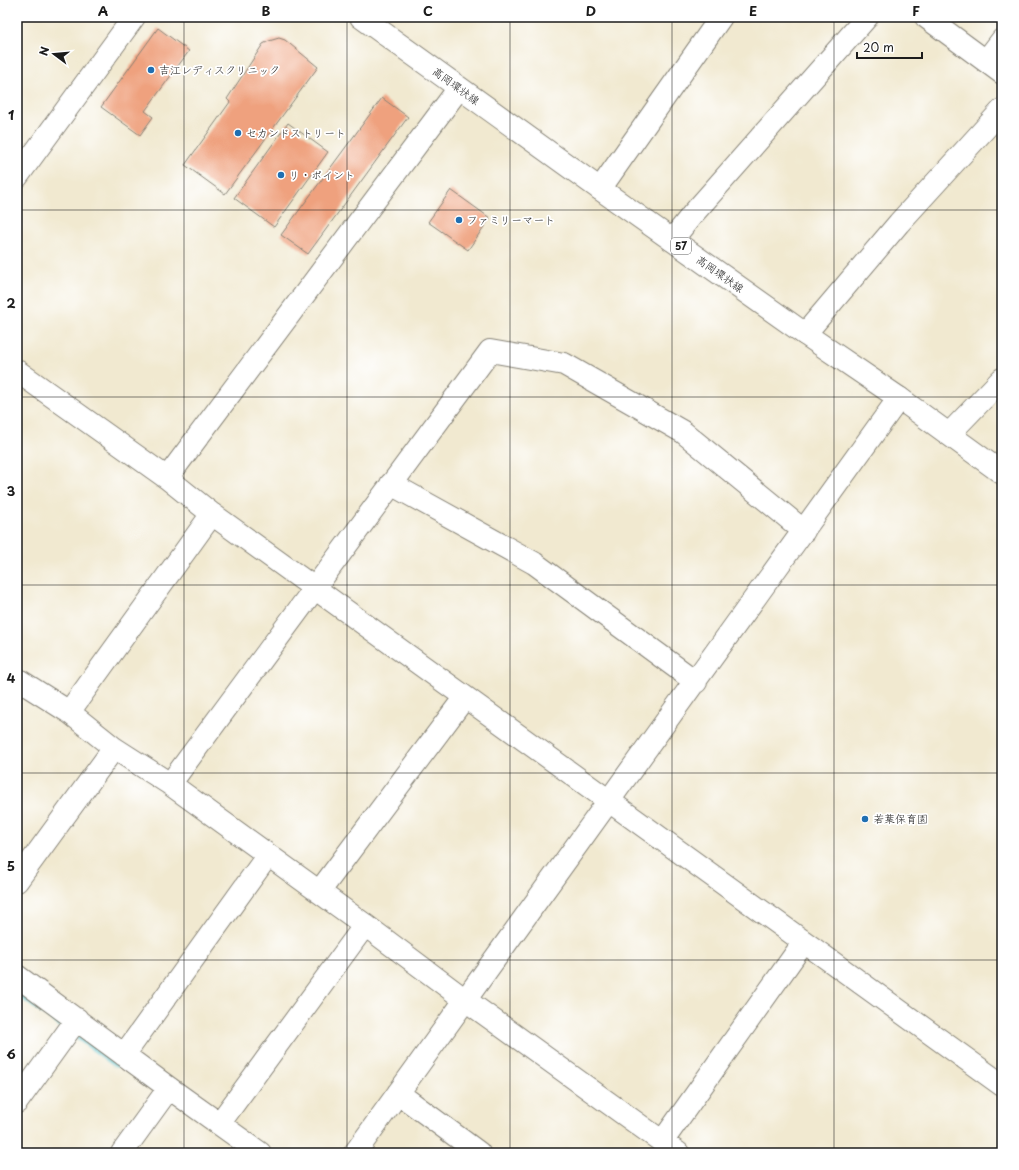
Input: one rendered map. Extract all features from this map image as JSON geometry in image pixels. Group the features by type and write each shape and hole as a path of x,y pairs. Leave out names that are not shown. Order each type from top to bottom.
{"street":[{"path":"17,178 134,17"},
{"name":"高岡環状線","path":"361,17 600,189 805,334 899,398 1002,473"},
{"path":"600,189 721,17"},
{"path":"672,240 692,215 867,17"},
{"path":"926,17 994,67 1002,40"},
{"path":"167,478 459,88"},
{"path":"805,334 899,223 1002,110"},
{"path":"170,784 490,351 564,364 683,432 804,530"},
{"path":"17,371 167,478 212,514 315,587 609,802 1002,1085"},
{"path":"949,434 1002,379"},
{"path":"355,1153 464,999 696,682 899,398"},
{"path":"392,484 534,563 696,682"},
{"path":"69,712 212,514"},
{"path":"17,680 69,712 114,748 170,784 365,925 464,999 670,1147 804,942"},
{"path":"319,892 465,697"},
{"path":"17,882 114,748"},
{"path":"124,1055 268,855"},
{"path":"219,1124 365,925"},
{"path":"17,976 71,1027 124,1055 260,1153"},
{"path":"17,1102 71,1027"},
{"path":"122,1153 169,1088"},
{"path":"398,1093 479,1153"}],"building":[{"name":"吉江レディスクリニック","path":"158,28 189,51 145,111 153,117 140,135 101,107"},
{"name":"セカンドストリート","path":"279,38 285,40 318,67 225,194 185,165 230,102 227,99 263,44"},
{"path":"382,98 408,117 308,254 281,235"},
{"name":"リ・ポイント","path":"288,123 328,152 274,227 234,198"},
{"name":"ファミリーマート","path":"451,190 490,218 468,250 428,222"}],"waterway":[{"path":"17,992 116,1064"}],"place":[{"name":"吉江レディスクリニック","path":"151,70"},
{"name":"セカンドストリート","path":"238,133"},
{"name":"リ・ポイント","path":"281,175"},
{"name":"ファミリーマート","path":"459,220"},
{"name":"若葉保育園","path":"865,819"}]}
